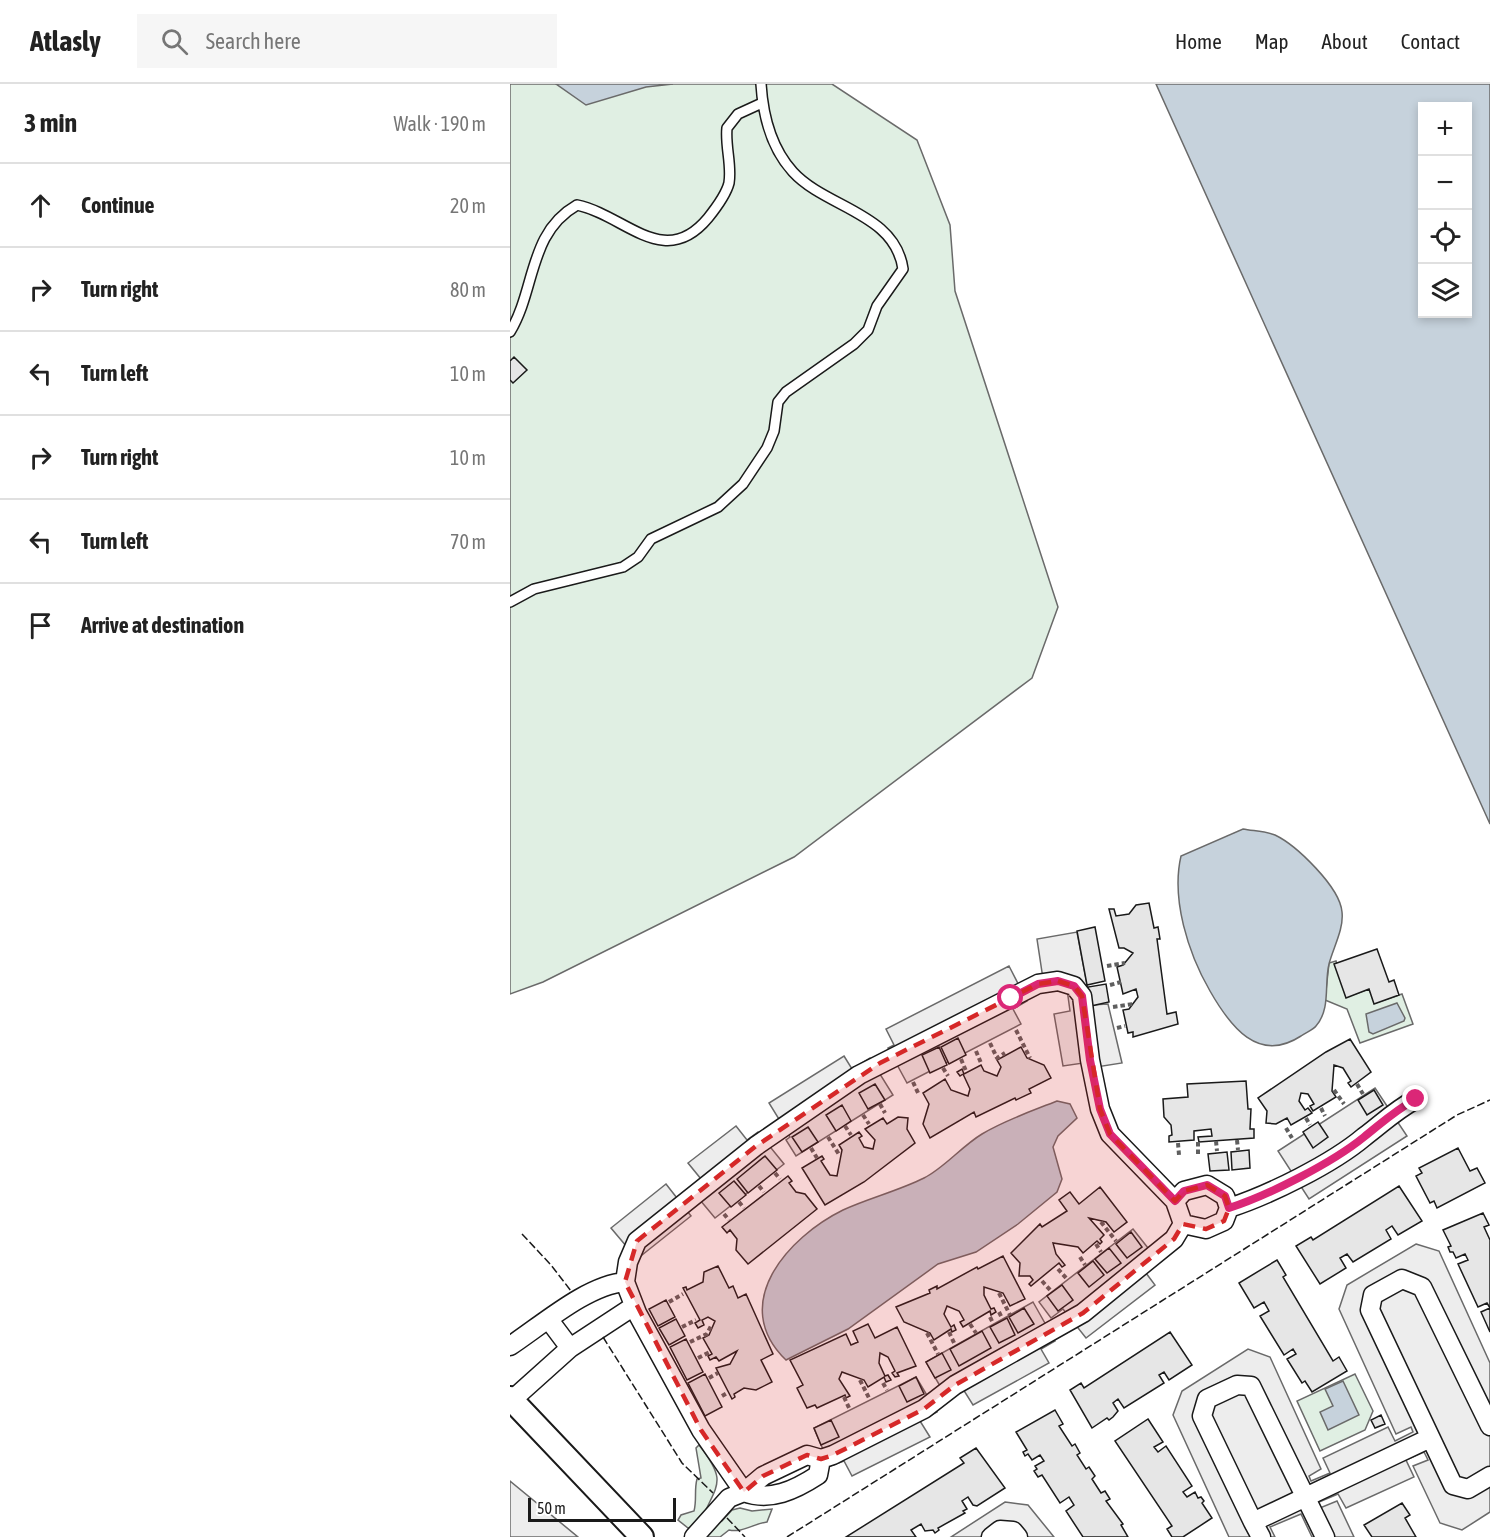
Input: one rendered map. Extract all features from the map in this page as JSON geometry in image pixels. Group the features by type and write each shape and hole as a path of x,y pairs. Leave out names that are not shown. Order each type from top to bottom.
{"street":[{"path":"1058,981 1074,986 1082,996 1090,1060 1100,1109 1110,1134 1175,1201 1183,1224 1174,1239 1083,1313 955,1385 924,1409 821,1459 818,1475 766,1498 744,1492 701,1430 634,1306 625,1282 628,1262 637,1241 756,1146 880,1063 1038,984 1058,981"},
{"path":"1229,1208 1275,1190 1319,1165 1364,1138 1380,1121 1416,1099"},
{"path":"1175,1201 1184,1191 1207,1185 1225,1196 1229,1208 1224,1221 1206,1229 1183,1224"},
{"path":"1490,1426 1422,1287 1402,1279 1372,1295 1370,1310 1453,1485 1468,1489 1490,1476"},
{"path":"510,1346 594,1290 611,1283 625,1282"},
{"path":"634,1306 570,1348 511,1399 642,1537"},
{"path":"549,1320 570,1348"},
{"path":"1325,1537 1307,1497 1251,1386 1237,1385 1207,1399 1202,1416 1257,1530 1307,1497 1430,1438"},
{"path":"694,1537 720,1506 744,1492"},
{"path":"991,1537 1000,1530 1013,1531 1018,1537"}],"lane":[{"path":"510,602 534,589 622,567 638,557 651,539 718,507 742,484 767,448 774,431 778,402 786,392 854,344 868,330 877,306 903,269 902,258 884,232 862,214 795,174 778,153 762,103 761,84"},
{"path":"510,332 537,252 544,237 565,212 577,205 590,208 627,229 660,240 677,242 697,231 717,207 729,184 725,141 727,128 738,114 762,103"}],"path":[{"path":"1107,966 1125,963"},
{"path":"1110,985 1121,982"},
{"path":"1113,1007 1133,1004"},
{"path":"1117,1028 1125,1026"},
{"path":"1016,1030 1030,1058"},
{"path":"990,1044 997,1058 1005,1053"},
{"path":"976,1051 981,1063"},
{"path":"961,1059 966,1071"},
{"path":"943,1068 948,1076"},
{"path":"913,1082 919,1095"},
{"path":"1357,1084 1363,1094"},
{"path":"1334,1090 1344,1104"},
{"path":"880,1104 885,1113"},
{"path":"1321,1108 1326,1116"},
{"path":"863,1115 869,1124"},
{"path":"1306,1118 1310,1125"},
{"path":"845,1126 851,1135"},
{"path":"1286,1128 1292,1138"},
{"path":"828,1137 840,1156"},
{"path":"1237,1140 1238,1150"},
{"path":"1216,1141 1217,1151"},
{"path":"1198,1142 1198,1154"},
{"path":"1178,1143 1179,1155"},
{"path":"811,1148 816,1158"},
{"path":"775,1173 780,1179"},
{"path":"759,1186 764,1192"},
{"path":"739,1202 744,1208"},
{"path":"724,1214 729,1220"},
{"path":"1101,1222 1116,1241"},
{"path":"1096,1244 1101,1252"},
{"path":"1080,1257 1085,1265"},
{"path":"1058,1269 1067,1279"},
{"path":"1042,1281 1051,1292"},
{"path":"999,1293 1010,1314"},
{"path":"669,1302 684,1294"},
{"path":"999,1312 1002,1318"},
{"path":"990,1317 993,1323"},
{"path":"682,1327 696,1320"},
{"path":"970,1324 976,1333"},
{"path":"690,1342 707,1334 711,1326"},
{"path":"949,1332 955,1344"},
{"path":"927,1333 938,1354"},
{"path":"698,1358 710,1352"},
{"path":"708,1378 718,1373"},
{"path":"860,1380 870,1400"},
{"path":"883,1383 887,1390"},
{"path":"722,1396 727,1393"},
{"path":"844,1397 850,1410"}],"highlighted area":[{"path":"1058,981 1074,986 1082,996 1100,1109 1110,1134 1175,1201 1184,1191 1207,1185 1225,1196 1229,1208 1224,1221 1206,1229 1183,1224 1174,1239 1083,1313 955,1385 924,1409 833,1455 821,1459 807,1455 763,1476 744,1492 701,1430 625,1282 637,1241 756,1146 880,1063 1038,984"}],"green space":[{"path":"510,84 832,84 917,140 950,225 955,291 1058,607 1032,678 794,857 543,982 510,994"},
{"path":"1336,961 1346,997 1369,989 1375,1003 1402,994 1413,1024 1360,1043 1347,1009 1325,1000 1329,963"},
{"path":"1355,1374 1373,1411 1365,1430 1320,1451 1297,1401"},
{"path":"699,1445 714,1468 717,1484 700,1523 696,1527 688,1528 678,1520 681,1515 694,1511 696,1483 697,1479 701,1478 696,1448"},
{"path":"740,1508 752,1511 772,1509 767,1522 738,1530 729,1530 720,1537 706,1537 708,1529 722,1521 732,1510"}],"shaded area":[{"path":"556,84 673,84 646,87 586,105"},
{"path":"1156,84 1490,84 1490,824"},
{"path":"1243,829 1275,835 1305,857 1334,891 1342,912 1340,932 1329,964 1324,1012 1313,1029 1286,1044 1271,1046 1259,1043 1247,1037 1227,1017 1195,960 1180,908 1178,873 1181,856"},
{"path":"1077,932 1091,1005 1108,1004 1122,1063 1084,1069 1083,1063 1063,1066 1054,1014 1070,1011 1067,989 1045,992 1037,939"},
{"path":"1009,966 1027,1001 1013,1009 1021,1024 907,1083 888,1048 894,1045 886,1029"},
{"path":"1397,1003 1405,1018 1404,1021 1373,1034 1369,1032 1366,1014"},
{"path":"844,1056 852,1069 870,1058 893,1095 796,1156 786,1140 790,1137 769,1103"},
{"path":"1375,1088 1407,1136 1309,1199 1278,1151"},
{"path":"1057,1101 1070,1104 1077,1118 1058,1136 1053,1147 1062,1179 1057,1192 1018,1224 976,1252 938,1264 848,1329 786,1360 770,1339 763,1317 764,1295 772,1274 803,1237 822,1222 843,1210 904,1187 931,1174 991,1129"},
{"path":"736,1126 747,1140 758,1132 784,1164 715,1218 690,1188 701,1179 688,1163"},
{"path":"666,1184 691,1216 637,1259 611,1228"},
{"path":"1133,1229 1159,1262 1146,1273 1155,1285 1086,1338 1063,1309 1051,1318 1039,1302"},
{"path":"1416,1244 1439,1251 1490,1363 1490,1512 1462,1530 1440,1523 1413,1466 1428,1460 1424,1452 1406,1460 1414,1477 1346,1508 1338,1494 1319,1502 1320,1508 1337,1501 1354,1537 1312,1537 1301,1514 1270,1527 1275,1537 1229,1537 1173,1415 1182,1391 1248,1349 1270,1357 1321,1469 1309,1476 1311,1481 1330,1473 1323,1458 1388,1427 1395,1441 1413,1432 1411,1427 1396,1434 1339,1309 1347,1285"},
{"path":"1033,1302 1055,1341 1041,1349 1049,1363 973,1405 963,1389 947,1398 926,1362"},
{"path":"916,1377 937,1412 920,1421 930,1437 852,1476 844,1461 830,1466 814,1428"},
{"path":"1343,1381 1359,1415 1328,1430 1320,1412 1333,1406 1325,1389"},
{"path":"510,1481 578,1537 510,1537"},
{"path":"1005,1502 1028,1505 1054,1537 951,1537"}],"building":[{"path":"514,357 527,370 513,383 510,380 510,361"},
{"path":"1149,903 1154,928 1158,927 1160,939 1157,939 1167,1014 1176,1012 1178,1024 1133,1037 1133,1032 1128,1033 1123,1010 1129,1009 1138,997 1136,989 1123,994 1117,967 1123,965 1133,953 1119,948 1109,909 1114,909 1116,916 1129,914 1136,905"},
{"path":"1095,927 1105,981 1087,985 1077,931"},
{"path":"1377,949 1389,982 1394,980 1399,995 1374,1004 1369,989 1346,998 1334,964"},
{"path":"1106,984 1109,1002 1091,1006 1088,987"},
{"path":"958,1038 966,1055 949,1064 941,1047"},
{"path":"1350,1039 1371,1072 1351,1087 1348,1083 1351,1081 1343,1068 1334,1065 1332,1091 1336,1097 1313,1111 1310,1106 1314,1104 1308,1094 1301,1093 1299,1101 1305,1110 1308,1108 1312,1113 1291,1125 1287,1118 1276,1124 1266,1123 1267,1111 1258,1098 1326,1052"},
{"path":"939,1047 947,1065 930,1073 922,1055"},
{"path":"1021,1047 1027,1058 1044,1065 1051,1078 1029,1089 1031,1093 1016,1100 1015,1098 976,1117 974,1112 930,1138 923,1124 929,1104 923,1093 945,1079 951,1090 968,1096 970,1089 963,1074 960,1076 957,1072 962,1069 964,1074 981,1065 984,1071 997,1076 1001,1067 997,1060"},
{"path":"1246,1081 1248,1109 1251,1109 1250,1129 1254,1129 1254,1138 1199,1142 1198,1137 1212,1136 1211,1129 1194,1131 1194,1140 1169,1142 1169,1136 1172,1135 1171,1125 1164,1117 1163,1099 1188,1097 1187,1084"},
{"path":"875,1084 885,1100 868,1109 859,1093"},
{"path":"1374,1090 1383,1105 1367,1115 1358,1100"},
{"path":"842,1105 851,1121 836,1131 826,1115"},
{"path":"898,1117 908,1118 907,1129 915,1143 864,1182 825,1205 802,1168 822,1156 824,1159 821,1161 830,1175 837,1176 842,1150 839,1145 859,1132 862,1136 859,1138 864,1147 873,1149 875,1140 865,1129 883,1118 887,1124"},
{"path":"1318,1122 1328,1137 1313,1148 1303,1132"},
{"path":"808,1127 818,1142 802,1152 792,1137"},
{"path":"1458,1148 1470,1171 1477,1168 1485,1183 1437,1208 1434,1201 1430,1203 1416,1176 1422,1173 1419,1168"},
{"path":"1249,1150 1250,1168 1232,1170 1231,1152"},
{"path":"1227,1152 1229,1170 1210,1171 1208,1154"},
{"path":"765,1156 777,1170 748,1193 737,1179"},
{"path":"788,1176 792,1181 789,1183 796,1192 805,1194 817,1209 748,1264 736,1250 737,1239 730,1230 727,1233 722,1227"},
{"path":"734,1181 746,1195 731,1207 719,1193"},
{"path":"1399,1186 1422,1221 1398,1235 1392,1226 1386,1230 1391,1239 1353,1262 1347,1254 1340,1258 1346,1268 1320,1284 1296,1246 1311,1237 1313,1240"},
{"path":"1100,1187 1127,1222 1114,1232 1106,1222 1089,1218 1104,1235 1100,1239 1102,1242 1100,1244 1097,1241 1083,1253 1078,1247 1053,1243 1056,1254 1065,1265 1062,1267 1059,1263 1031,1286 1029,1284 1033,1280 1030,1276 1019,1276 1020,1263 1011,1253 1040,1224 1042,1227 1067,1211 1059,1200 1070,1192 1079,1204"},
{"path":"1483,1213 1489,1225 1484,1227 1490,1240 1490,1308 1487,1303 1478,1307 1458,1264 1468,1260 1465,1254 1456,1258 1453,1252 1450,1252 1448,1247 1451,1246 1443,1230"},
{"path":"1131,1232 1142,1247 1127,1258 1116,1244"},
{"path":"1109,1248 1121,1263 1107,1273 1095,1259"},
{"path":"1003,1256 1025,1299 1010,1306 1003,1293 984,1287 984,1295 991,1309 994,1308 996,1312 991,1315 990,1311 963,1327 960,1322 964,1320 959,1311 947,1306 944,1314 951,1327 954,1325 956,1330 952,1332 951,1329 934,1340 930,1333 904,1322 896,1307 930,1293 929,1290 937,1286 937,1289"},
{"path":"1277,1260 1286,1275 1283,1277 1333,1361 1339,1357 1347,1371 1312,1392 1305,1381 1302,1383 1287,1359 1296,1354 1293,1349 1284,1355 1260,1316 1269,1311 1264,1302 1254,1308 1239,1283"},
{"path":"1093,1261 1104,1275 1089,1287 1078,1273"},
{"path":"718,1266 729,1288 733,1286 738,1298 746,1294 773,1354 761,1360 772,1382 756,1390 744,1388 734,1394 735,1397 732,1399 716,1368 730,1364 737,1351 719,1361 716,1357 710,1360 708,1356 712,1354 703,1338 709,1335 715,1321 708,1317 702,1320 704,1325 698,1328 695,1323 700,1320 683,1288 686,1287 687,1290 703,1282 704,1272"},
{"path":"1062,1285 1073,1300 1058,1311 1047,1296"},
{"path":"666,1300 675,1317 658,1326 649,1309"},
{"path":"1024,1308 1034,1324 1018,1333 1009,1317"},
{"path":"1490,1308 1490,1332 1481,1312"},
{"path":"1007,1318 1015,1335 999,1343 990,1327"},
{"path":"676,1319 685,1336 669,1345 659,1328"},
{"path":"868,1324 875,1338 897,1327 916,1366 897,1373 899,1376 895,1377 892,1373 895,1371 888,1357 880,1353 879,1363 885,1376 888,1375 891,1380 886,1382 884,1377 868,1387 864,1380 842,1372 839,1379 850,1396 846,1398 845,1395 817,1408 815,1405 807,1408 797,1388 803,1385 790,1360 846,1334 851,1345 858,1342 853,1331"},
{"path":"982,1331 991,1348 959,1366 950,1349"},
{"path":"1170,1332 1192,1365 1169,1380 1164,1372 1159,1375 1164,1383 1124,1408 1118,1399 1113,1403 1118,1411 1113,1417 1109,1420 1107,1418 1092,1428 1070,1390 1081,1383 1084,1388"},
{"path":"686,1339 703,1372 687,1380 670,1347"},
{"path":"942,1353 951,1370 935,1378 926,1362"},
{"path":"705,1374 722,1407 705,1416 688,1383"},
{"path":"916,1377 924,1394 907,1402 899,1386"},
{"path":"1055,1410 1063,1424 1059,1426 1072,1446 1075,1444 1080,1453 1077,1455 1086,1469 1089,1467 1095,1476 1092,1479 1101,1493 1105,1491 1110,1499 1106,1501 1123,1524 1121,1525 1128,1537 1083,1537 1066,1511 1074,1505 1069,1497 1060,1503 1042,1475 1038,1477 1034,1471 1037,1469 1035,1466 1044,1461 1040,1455 1032,1460 1028,1454 1025,1456 1023,1452 1027,1450 1016,1432"},
{"path":"1381,1415 1385,1424 1375,1428 1371,1420"},
{"path":"1148,1419 1163,1442 1154,1447 1158,1452 1166,1446 1192,1486 1183,1492 1187,1497 1195,1492 1198,1498 1201,1497 1204,1501 1202,1503 1212,1518 1183,1537 1172,1537 1167,1529 1172,1526 1115,1441"},
{"path":"831,1420 839,1437 821,1445 814,1428"},
{"path":"976,1448 1005,1488 977,1506 973,1505 968,1497 962,1501 967,1509 963,1511 965,1513 938,1528 939,1530 935,1533 933,1530 925,1531 921,1524 911,1530 916,1537 846,1537 964,1463 960,1458"},
{"path":"1402,1503 1410,1515 1405,1518 1416,1537 1372,1537 1364,1525"}],"fence":[{"path":"787,1537 1457,1115 1490,1100"},
{"path":"522,1234 571,1291"},
{"path":"603,1337 682,1463 713,1493"},
{"path":"727,1518 745,1537"}],"route":[{"path":"1011,998 1038,984 1058,981 1074,986 1082,996 1090,1060 1100,1109 1110,1134 1175,1201 1184,1191 1194,1186 1207,1185 1225,1196 1229,1208 1247,1202 1275,1190 1364,1138 1380,1121 1416,1099"}]}
